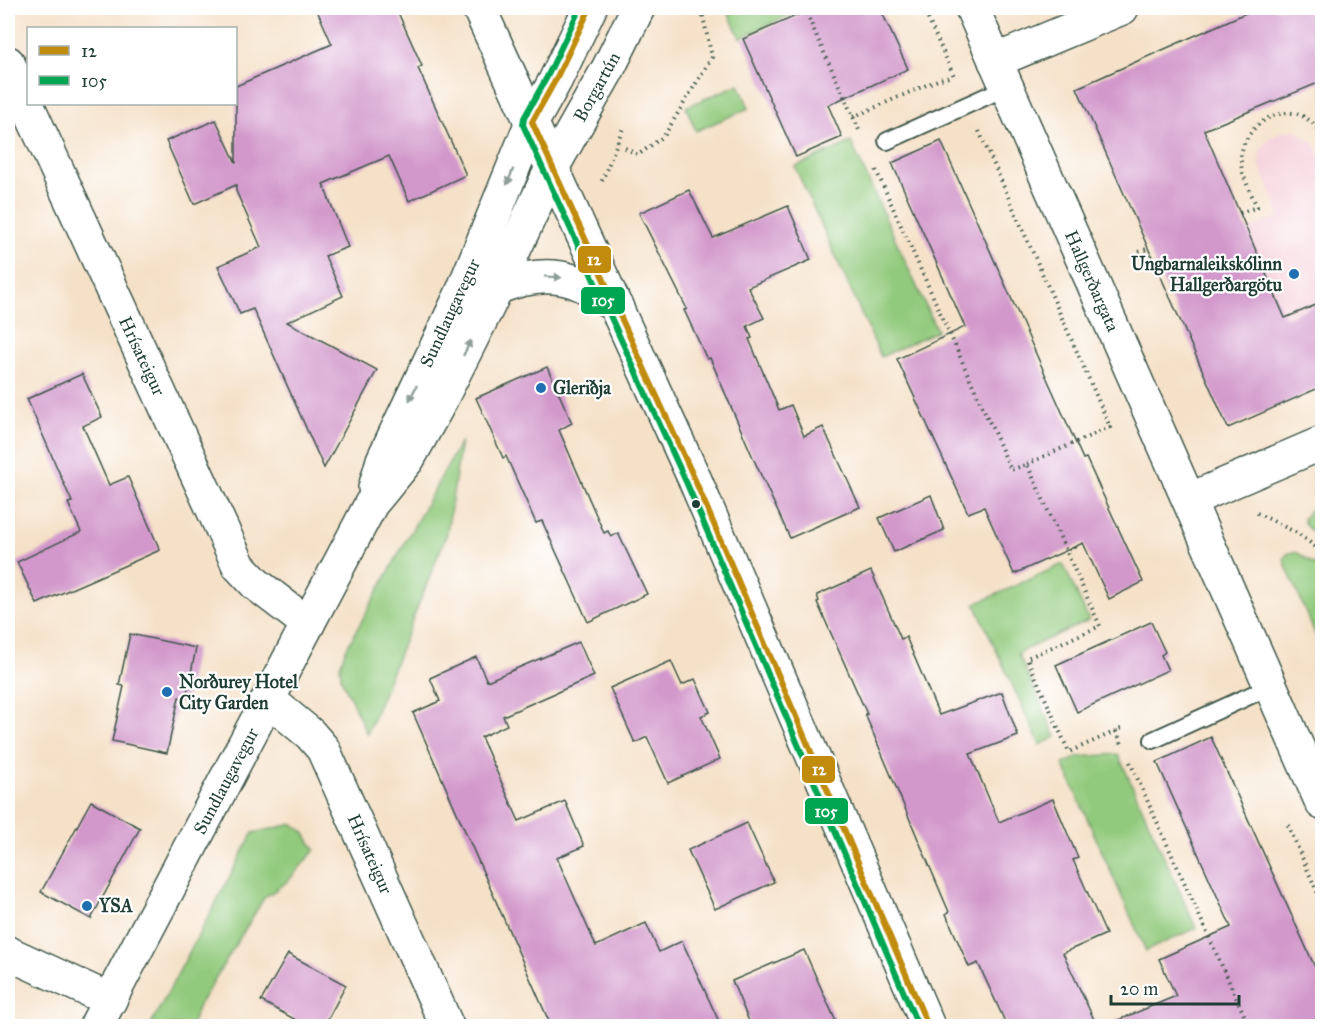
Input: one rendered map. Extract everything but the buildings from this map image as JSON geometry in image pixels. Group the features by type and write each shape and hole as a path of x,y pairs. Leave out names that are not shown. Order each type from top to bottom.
{"street":[{"path":"479,8 695,480 928,1026"},
{"path":"532,122 560,71 590,8"},
{"name":"Borgartún","path":"553,166 608,69 638,8"},
{"name":"Hallgerðargata","path":"972,8 1323,803"},
{"path":"1001,74 1122,8"},
{"name":"Hrísateigur","path":"8,64 239,566 256,584 308,624"},
{"name":"Sundlaugavegur","path":"371,504 382,460 462,293 532,122"},
{"name":"Sundlaugavegur","path":"103,1013 371,504 408,459 436,409 553,166"},
{"path":"496,288 515,280 536,276 555,276 571,279 604,297 617,308"},
{"path":"1189,500 1323,443"},
{"name":"Hrísateigur","path":"269,700 310,734 323,749 447,1026"},
{"path":"8,953 103,1013"}],"lane":[{"path":"887,141 1001,74"},
{"path":"1153,740 1271,686"}],"path":[{"path":"625,148 638,155 664,136 712,57 701,8"},
{"path":"804,8 862,139"},
{"path":"853,117 940,79 954,76"},
{"path":"1240,213 1257,207 1241,168 1241,156 1246,139 1256,126 1277,114 1293,113 1309,119 1323,133"},
{"path":"872,160 1011,470 1149,410"},
{"path":"1139,252 1149,248"},
{"path":"1027,464 1100,626 1027,658 1069,752 1126,726"},
{"path":"1253,512 1299,534 1323,552"},
{"path":"1116,731 1249,1026"}],"shaded area":[{"name":"Ungbarnaleikskólinn Hallgerðargötu","path":"1295,130 1315,143 1322,161 1322,386 1315,390 1247,230 1280,216 1259,163 1260,151 1267,140 1281,132"}],"green space":[{"path":"726,8 795,8 797,12 740,38"},
{"path":"739,84 749,108 696,131 686,107"},
{"path":"851,142 937,331 881,357 795,167"},
{"path":"461,441 447,533 367,734 341,678 340,666 345,651"},
{"path":"1322,505 1322,541 1305,525 1303,519 1309,511"},
{"path":"1293,552 1322,570 1322,650 1286,566 1284,559 1287,554"},
{"path":"1063,564 1089,620 1018,653 1056,737 1040,745 975,604"},
{"path":"1118,754 1196,928 1146,951 1063,764 1078,757"},
{"path":"293,824 304,832 315,850 288,881 264,898 199,1005 191,1026 150,1026 253,833"}],"transit line":[{"name":"105","path":"580,8 547,77 524,118 523,125 687,484 918,1026"},
{"name":"12","path":"590,8 555,81 532,122 695,480 928,1026"}],"place":[{"name":"Ungbarnaleikskólinn Hallgerðargötu","path":"1294,274"},
{"name":"Gleriðja","path":"541,388"},
{"name":"Norðurey Hotel City Garden","path":"167,692"},
{"name":"YSA","path":"87,906"}]}
